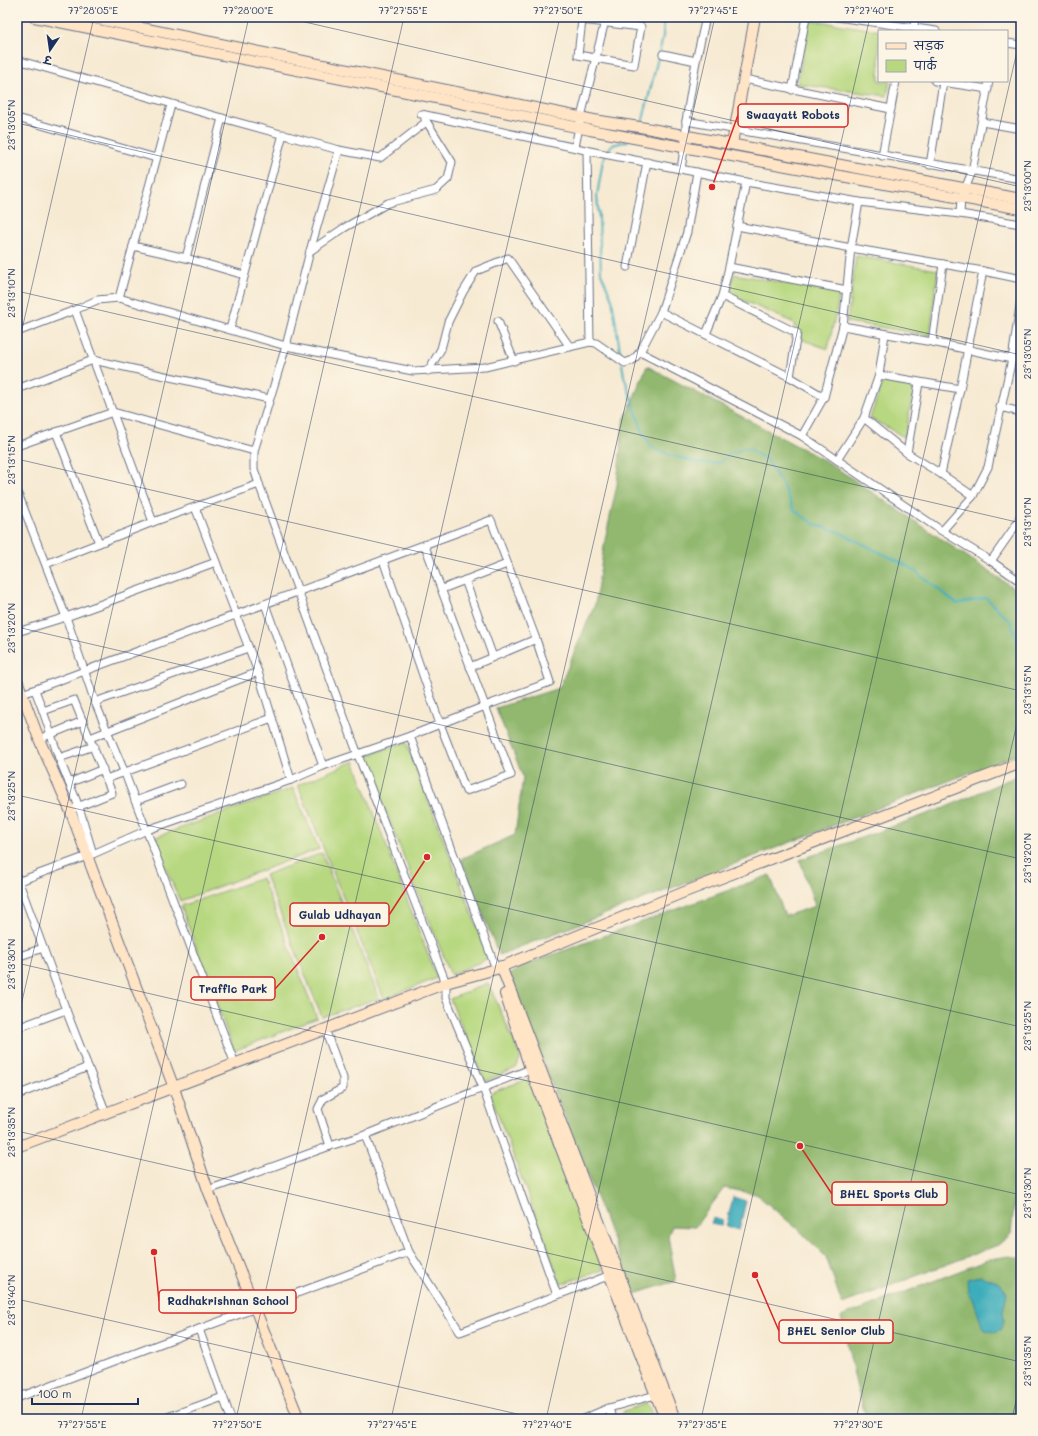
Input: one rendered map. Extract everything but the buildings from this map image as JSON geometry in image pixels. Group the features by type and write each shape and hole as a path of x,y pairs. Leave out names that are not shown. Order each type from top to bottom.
{"main road":[{"path":"34,17 191,43 1021,199"},
{"path":"88,17 191,43 578,128 1021,209"},
{"path":"732,144 755,17"},
{"path":"17,680 20,695 74,808 174,1088 208,1190 300,1419"},
{"path":"17,1147 446,983 498,968 690,890 1021,763"},
{"path":"498,968 660,1394 665,1419"},
{"path":"660,1394 675,1419"}],"street":[{"path":"681,169 686,137 686,121 696,61 706,17"},
{"path":"792,90 806,17"},
{"path":"837,17 886,28 914,27 930,30"},
{"path":"914,27 915,17"},
{"path":"582,20 606,20 641,27 634,65 578,55 582,20"},
{"path":"575,147 578,128 606,20"},
{"path":"1008,43 1021,45"},
{"path":"663,54 696,61"},
{"path":"17,60 171,105 339,150 380,158 426,122"},
{"path":"744,79 891,109"},
{"path":"882,156 896,82"},
{"path":"930,164 943,82 988,89"},
{"path":"960,214 961,198 972,172 989,82"},
{"path":"119,298 171,105"},
{"path":"310,251 344,228 388,203 436,190 448,179 452,162 421,114 599,153 708,173 746,182 859,202 960,214 1021,224"},
{"path":"17,118 156,158"},
{"path":"186,258 222,118"},
{"path":"686,121 972,172 1021,179"},
{"path":"982,122 1021,129"},
{"path":"230,329 283,134"},
{"path":"339,150 310,251 286,346 254,451 254,469 358,754 446,983 446,998 483,1088 557,1295"},
{"path":"587,150 593,343"},
{"path":"627,267 647,162"},
{"path":"17,332 97,300 119,298 286,346 413,372 485,367 593,343 625,363 633,360 640,352 661,312 687,232 698,172"},
{"path":"706,334 722,296 746,182"},
{"path":"802,436 824,397 843,326 851,248 859,202"},
{"path":"737,226 1021,279"},
{"path":"133,246 186,258 244,275"},
{"path":"428,371 441,349 448,322 463,292 476,271 508,258 570,347"},
{"path":"932,342 943,264"},
{"path":"729,267 847,290"},
{"path":"941,474 960,390 983,271"},
{"path":"722,296 797,333 790,377"},
{"path":"942,531 973,496 988,467 1000,407 1012,359 1021,299"},
{"path":"75,310 153,522"},
{"path":"661,312 790,377 824,397"},
{"path":"498,321 514,361"},
{"path":"843,326 968,349 1012,359"},
{"path":"837,460 864,418 879,375 885,334"},
{"path":"640,352 802,436 942,531 991,561 1021,582"},
{"path":"17,389 93,360 269,399"},
{"path":"879,375 960,390"},
{"path":"907,452 919,383"},
{"path":"1000,407 1021,412"},
{"path":"17,446 113,412 254,451"},
{"path":"864,418 907,452 973,496"},
{"path":"56,432 99,543"},
{"path":"46,564 153,522 259,484"},
{"path":"17,490 66,617 95,702 136,801 235,1064"},
{"path":"195,507 258,672 291,780"},
{"path":"991,561 1018,527 1021,515"},
{"path":"20,695 84,670 425,546 491,520 536,639 550,682 410,736 323,766 291,780 147,830 90,855 18,880 106,1113"},
{"path":"383,560 440,724 466,791 511,775 425,546"},
{"path":"17,632 66,617 216,562"},
{"path":"442,589 508,564"},
{"path":"465,580 492,657"},
{"path":"265,604 323,766"},
{"path":"470,667 536,639"},
{"path":"95,702 248,648"},
{"path":"90,738 258,672"},
{"path":"34,690 69,783 74,808 112,793 74,700 43,711"},
{"path":"106,779 124,771 272,718"},
{"path":"40,739 83,721"},
{"path":"410,736 498,968"},
{"path":"59,758 94,746"},
{"path":"69,783 103,770"},
{"path":"136,801 181,784"},
{"path":"17,957 43,948"},
{"path":"17,1028 66,1010"},
{"path":"325,1029 344,1078 343,1088 323,1099 318,1109 330,1146"},
{"path":"17,1095 88,1067"},
{"path":"208,1190 365,1135 535,1067"},
{"path":"365,1135 409,1252 460,1332 614,1274"},
{"path":"17,1398 409,1252"},
{"path":"199,1329 231,1419"},
{"path":"583,1419 609,1408 660,1394"},
{"path":"162,1419 223,1397"},
{"path":"609,1408 612,1419"}],"green space":[{"path":"810,20 878,31 878,82 890,82 887,96 797,84"},
{"path":"856,256 938,270 930,335 847,322"},
{"path":"734,274 840,293 828,349 803,340 792,322 731,295 730,292"},
{"path":"647,366 829,463 1021,593 1021,753 499,955 461,859 515,835 523,777 496,708 559,688 595,604 605,540 617,485 623,423"},
{"path":"883,381 914,387 906,438 870,418"},
{"path":"406,742 489,958 451,975 364,757"},
{"path":"354,761 437,978 384,999 298,785"},
{"path":"1021,774 1021,1137 1011,1234 998,1245 842,1304 826,1257 801,1232 756,1194 724,1188 695,1227 672,1226 668,1236 676,1281 634,1294 509,975 522,966 770,875 785,916 815,906 800,860 944,808"},
{"path":"293,788 319,849 180,901 153,838"},
{"path":"322,853 379,998 322,1017 265,875"},
{"path":"262,878 317,1018 234,1051 181,906"},
{"path":"488,983 521,1057 516,1068 485,1081 450,999"},
{"path":"525,1080 532,1086 603,1270 561,1284 490,1093"},
{"path":"1009,1256 1019,1258 1021,1265 1021,1419 867,1419 857,1388 841,1317 990,1259"},
{"path":"645,1404 648,1405 655,1419 620,1419 624,1411"}],"water":[{"path":"733,1197 746,1201 739,1230 726,1227"},
{"path":"713,1218 723,1221 721,1226 711,1224"},
{"path":"981,1276 1000,1283 1007,1293 1003,1311 1004,1321 1000,1330 994,1332 985,1330 981,1323 973,1299 968,1292 967,1279"}],"waterway":[{"path":"642,124 663,37 664,17"},
{"path":"607,152 612,145 628,141"},
{"path":"605,156 597,196 601,273 612,299 621,357"},
{"path":"622,364 624,376 644,436 653,448 673,456 699,463 719,463 733,452 748,448 767,460 784,488 794,510 814,524 839,532 911,568 957,604 986,598 1011,622 1019,646 1021,647"}],"place":[{"name":"Swaayatt Robots","path":"712,187"},
{"name":"Gulab Udhayan","path":"427,857"},
{"name":"Traffic Park","path":"322,937"},
{"name":"BHEL Sports Club","path":"800,1146"},
{"name":"Radhakrishnan School","path":"154,1252"},
{"name":"BHEL Senior Club","path":"755,1275"}]}
